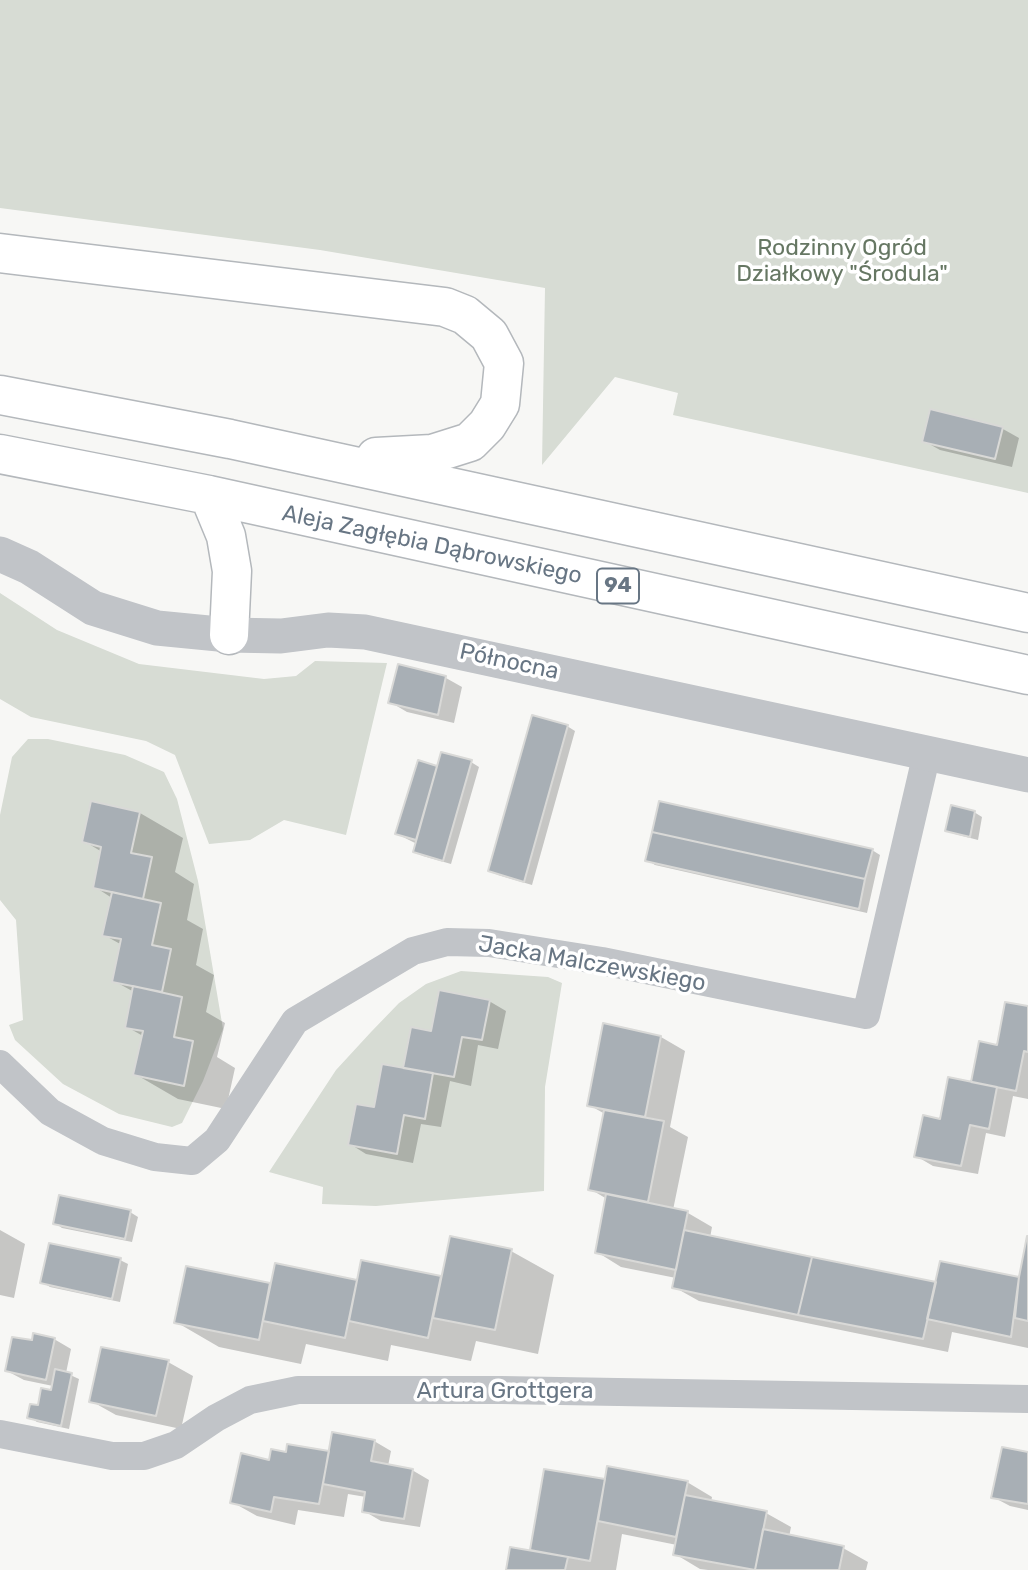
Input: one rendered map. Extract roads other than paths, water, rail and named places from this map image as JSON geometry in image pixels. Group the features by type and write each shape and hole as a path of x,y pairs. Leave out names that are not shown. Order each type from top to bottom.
{"main road":[{"path":"0,253 445,307 465,315 489,335 505,363 500,404 487,425 470,442 432,454 324,460"},
{"path":"0,395 324,460 1028,613"},
{"name":"Aleja Zagłębia Dąbrowskiego","path":"0,454 209,495 1028,675"},
{"path":"209,495 226,536 232,571 229,635"}],"street":[{"name":"Północna","path":"0,554 29,567 93,608 157,628 229,635 281,636 328,629 365,632 1028,775"},
{"name":"Jacka Malczewskiego","path":"0,1064 50,1112 103,1141 155,1157 192,1161 217,1140 295,1021 413,951 447,942 489,943 602,961 866,1015 927,753"},
{"name":"Artura Grottgera","path":"0,1434 113,1457 144,1457 176,1445 216,1418 250,1401 298,1390 501,1390 1028,1399"}],"park label":[{"name":"Rodzinny Ogród Działkowy \"Środula\"","path":"842,261"}]}
